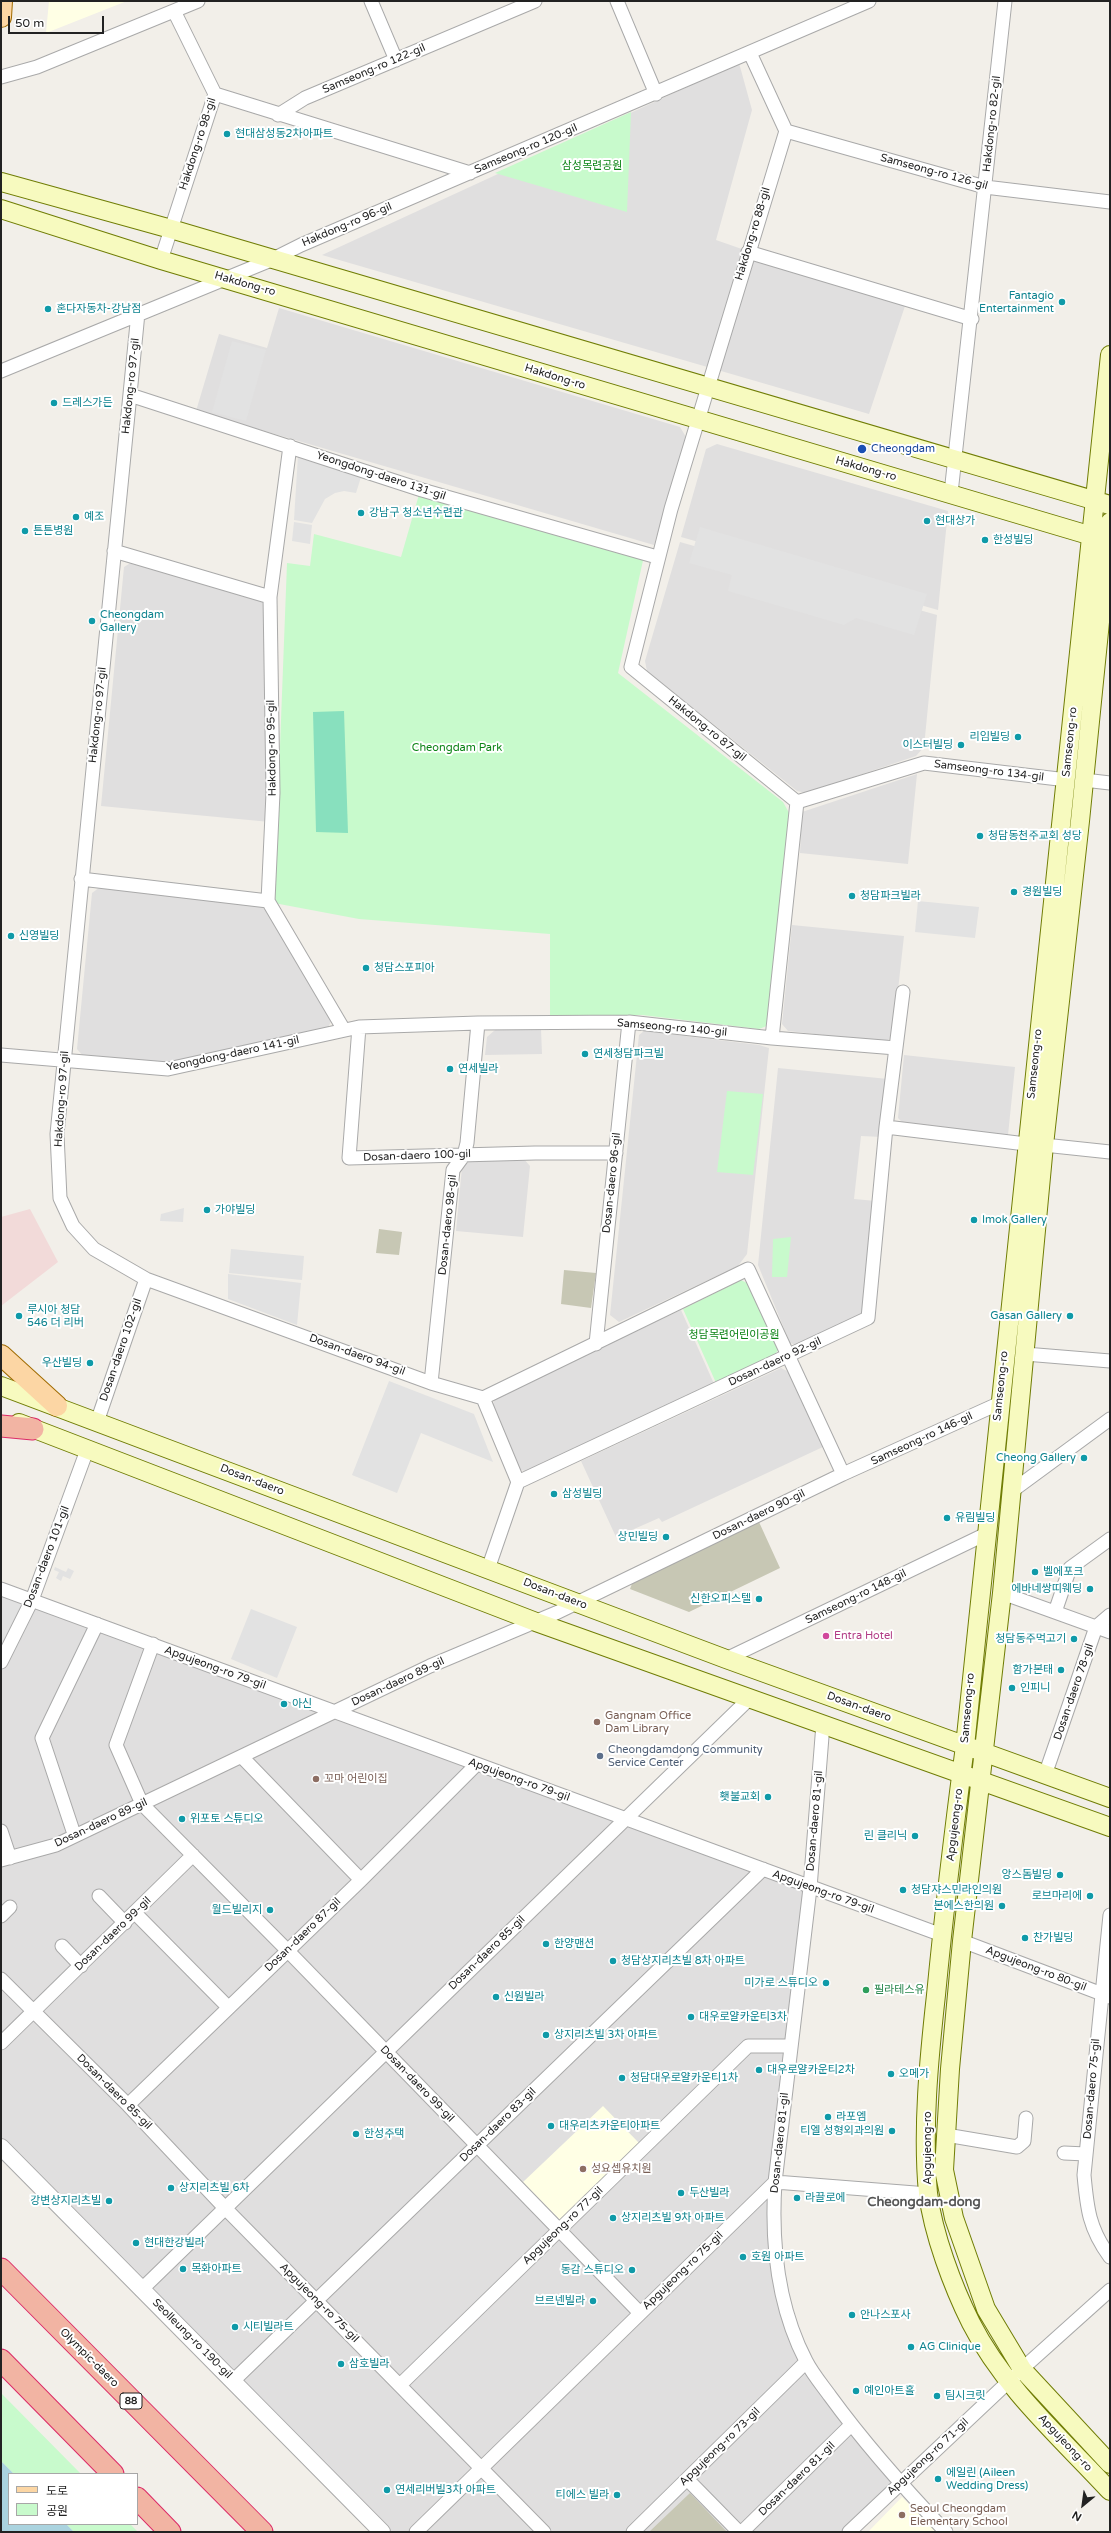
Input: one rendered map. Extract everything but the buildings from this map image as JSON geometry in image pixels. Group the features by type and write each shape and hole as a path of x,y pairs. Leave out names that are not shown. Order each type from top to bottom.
{"highway":[{"path":"1,1426 33,1429"},
{"name":"Olympic-daero","path":"1,2270 262,2532"},
{"path":"1,2360 112,2473"},
{"path":"138,2499 170,2532"}],"main road":[{"path":"1,17 2,1"},
{"path":"1,182 171,229 271,260 1102,502"},
{"name":"Hakdong-ro","path":"1,209 161,260 1103,540"},
{"name":"Samseong-ro","path":"961,1772 965,1746 1026,1144 1076,780 1103,540 1102,502 1110,355"},
{"name":"Samseong-ro","path":"1103,540 1110,522"},
{"name":"Samseong-ro","path":"984,1752 1002,1593 1025,1354 1076,780"},
{"path":"1,1355 57,1406"},
{"name":"Dosan-daero","path":"1,1386 726,1659 1110,1798"},
{"path":"1,1416 536,1622 749,1699 961,1772 1110,1827"},
{"name":"Apgujeong-ro","path":"984,1752 962,1941 944,2170 954,2218 986,2309 1022,2369 1110,2464"},
{"name":"Apgujeong-ro","path":"961,1772 929,2060 928,2194 946,2265 972,2324 1008,2382 1110,2491"}],"street":[{"path":"1,77 37,67 198,1"},
{"path":"371,1 396,60"},
{"name":"Samseong-ro 122-gil","path":"278,115 305,98 535,1"},
{"path":"617,1 656,94"},
{"name":"Samseong-ro 120-gil","path":"278,115 470,173 869,1"},
{"name":"Hakdong-ro 82-gil","path":"952,494 954,458 972,319 1005,1"},
{"name":"Hakdong-ro 98-gil","path":"161,260 214,94 174,11"},
{"path":"750,53 786,131"},
{"path":"214,94 278,115"},
{"name":"Samseong-ro 126-gil","path":"786,131 985,187 1110,202"},
{"name":"Hakdong-ro 88-gil","path":"698,419 786,131"},
{"name":"Hakdong-ro 96-gil","path":"224,278 271,260 301,245 470,173"},
{"path":"748,252 972,319"},
{"path":"1,371 224,278"},
{"name":"Hakdong-ro 97-gil","path":"138,313 57,1134 60,1198 73,1226 94,1248 146,1278"},
{"name":"Yeongdong-daero 131-gil","path":"130,395 422,490 657,557"},
{"name":"Hakdong-ro 87-gil","path":"698,419 657,557 631,667 797,802"},
{"name":"Hakdong-ro 95-gil","path":"268,901 273,793 270,597 290,446"},
{"path":"114,551 270,597"},
{"name":"Samseong-ro 134-gil","path":"797,802 924,763 1110,783"},
{"path":"772,1038 797,802"},
{"path":"81,879 268,901 344,1030"},
{"path":"896,1048 902,992"},
{"name":"Samseong-ro 140-gil","path":"344,1030 359,1027 478,1023 629,1022 772,1038 896,1048"},
{"name":"Dosan-daero 96-gil","path":"596,1344 629,1022"},
{"name":"Dosan-daero 98-gil","path":"431,1383 454,1170 464,1155 472,1102 478,1023"},
{"name":"Dosan-daero 100-gil","path":"359,1027 349,1158 616,1153"},
{"name":"Yeongdong-daero 141-gil","path":"1,1055 168,1069 344,1030"},
{"name":"Dosan-daero 92-gil","path":"518,1482 868,1318 886,1127 896,1048"},
{"path":"886,1127 1026,1144"},
{"path":"1044,1145 1110,1152"},
{"path":"488,1569 518,1482 483,1398 748,1269 844,1474"},
{"name":"Dosan-daero 94-gil","path":"146,1278 431,1383 483,1398"},
{"name":"Dosan-daero 102-gil","path":"97,1422 146,1278"},
{"path":"1025,1354 1110,1362"},
{"name":"Samseong-ro 146-gil","path":"844,1474 1000,1402"},
{"path":"1012,1491 1110,1419"},
{"name":"Dosan-daero 101-gil","path":"1,1662 32,1600 87,1450"},
{"name":"Dosan-daero 90-gil","path":"556,1613 576,1602 844,1474"},
{"name":"Samseong-ro 148-gil","path":"726,1659 986,1534"},
{"path":"1055,1612 1070,1568 1110,1538"},
{"name":"Apgujeong-ro 79-gil","path":"1,1589 153,1644 476,1765 626,1818 810,1888 942,1935"},
{"path":"1002,1593 1110,1632"},
{"name":"Dosan-daero 89-gil","path":"6,1859 56,1845 74,1834 242,1757 430,1666 556,1613"},
{"path":"1096,1627 1110,1615"},
{"path":"74,1834 42,1738 97,1624"},
{"name":"Dosan-daero 78-gil","path":"1045,1775 1096,1627"},
{"name":"Dosan-daero 99-gil","path":"153,1644 116,1745 142,1804 478,2145 640,2313"},
{"name":"Dosan-daero 85-gil","path":"141,2290 749,1699"},
{"name":"Dosan-daero 81-gil","path":"823,1724 810,1888 775,2182 773,2226 776,2269 787,2315 806,2362 851,2425 900,2482 946,2532"},
{"path":"242,1757 361,1880"},
{"name":"Dosan-daero 87-gil","path":"128,2105 361,1880 476,1765"},
{"path":"1,1831 6,1859"},
{"name":"Dosan-daero 99-gil","path":"1,2043 193,1855"},
{"name":"Dosan-daero 83-gil","path":"233,2381 763,1869"},
{"path":"99,1896 125,1923"},
{"path":"135,1913 228,2007"},
{"name":"Dosan-daero 75-gil","path":"1110,1915 1106,1996 1084,2175 1088,2211 1092,2230 1110,2257"},
{"name":"Apgujeong-ro 80-gil","path":"962,1941 1106,1996"},
{"path":"62,1946 81,1966"},
{"name":"Dosan-daero 85-gil","path":"1,1979 128,2105 225,2208"},
{"name":"Apgujeong-ro 77-gil","path":"400,2385 748,2046 791,2046"},
{"path":"946,2135 1017,2147 1024,2141 1026,2118"},
{"name":"Seolleung-ro 190-gil","path":"1,2147 382,2532"},
{"path":"1064,2154 1086,2154"},
{"path":"775,2182 928,2194"},
{"name":"Apgujeong-ro 75-gil","path":"416,2532 775,2182"},
{"name":"Apgujeong-ro 75-gil","path":"225,2208 481,2468"},
{"name":"Apgujeong-ro 71-gil","path":"849,2532 900,2482 1110,2290"},
{"name":"Apgujeong-ro 73-gil","path":"633,2532 806,2362"},
{"name":"Dosan-daero 81-gil","path":"742,2532 851,2425"},
{"path":"481,2468 544,2532"},
{"path":"687,2479 738,2532"}],"shaded area":[{"path":"49,1 127,1 46,33"},
{"path":"739,63 752,110 716,240 905,306 869,414 322,255"},
{"path":"279,308 680,427 686,437 654,545 196,411 219,334 267,348"},
{"path":"232,341 266,350 246,421 212,412"},
{"path":"717,444 948,511 938,610 681,537 706,449"},
{"path":"298,455 362,474 356,493 344,491 335,493 325,499 312,523 294,520"},
{"path":"294,522 312,525 310,544 292,541"},
{"path":"700,527 927,594 914,635 856,618 844,625 728,591 732,575 689,563"},
{"path":"680,542 937,615 924,747 916,756 806,793 797,791 647,671 645,661"},
{"path":"132,562 263,600 269,608 270,822 101,806 124,567"},
{"path":"917,774 908,864 800,853 802,812"},
{"path":"100,887 261,903 269,908 332,1019 328,1028 175,1064 83,1056 77,1049 92,893"},
{"path":"918,901 979,907 975,938 915,932"},
{"path":"792,925 904,936 893,1035 886,1042 788,1031 782,1024"},
{"path":"541,1029 542,1054 485,1055 487,1037 495,1030"},
{"path":"644,1031 759,1045 769,1048 747,1254 738,1266 619,1322 610,1315 639,1035"},
{"path":"904,1055 1015,1067 1008,1135 905,1125 898,1118"},
{"path":"778,1068 888,1079 882,1137 861,1136 854,1199 876,1201 864,1311 859,1318 796,1345 790,1343 758,1265"},
{"path":"523,1158 530,1166 523,1237 456,1231 462,1167 469,1160"},
{"path":"184,1208 183,1222 160,1221 161,1214"},
{"path":"30,1209 58,1262 1,1306 1,1217"},
{"path":"379,1229 402,1232 399,1255 376,1253"},
{"path":"231,1249 304,1256 302,1280 229,1273"},
{"path":"564,1270 596,1273 591,1308 561,1304"},
{"path":"228,1274 301,1283 297,1325 228,1299"},
{"path":"681,1310 715,1386 529,1472 520,1470 492,1407 495,1398"},
{"path":"781,1368 791,1373 825,1446 662,1522 659,1518 616,1537 581,1461"},
{"path":"389,1381 474,1414 493,1462 421,1433 397,1493 352,1475"},
{"path":"759,1522 780,1568 689,1612 630,1589 633,1581"},
{"path":"55,1567 66,1572 68,1568 74,1571 70,1579 63,1576 61,1581 56,1578 59,1572 54,1570"},
{"path":"1,1593 808,1883 767,2217 778,2303 806,2370 896,2481 844,2532 388,2532 1,2147"},
{"path":"1,1597 24,1606 1,1652"},
{"path":"251,1609 297,1627 277,1678 231,1659"},
{"path":"603,2106 639,2143 561,2221 523,2182"},
{"path":"690,2493 727,2532 649,2532"},
{"name":"Seoul Cheongdam Elementary School","path":"902,2497 936,2532 868,2532"}],"green space":[{"name":"삼성목련공원","path":"631,112 627,212 495,173"},
{"name":"Cheongdam Park","path":"420,491 644,556 618,673 783,802 792,818 769,1025 759,1029 642,1015 550,1015 550,934 359,919 274,903 287,563 310,566 314,534 401,557"},
{"path":"344,711 348,833 316,832 313,712"},
{"path":"727,1091 763,1094 753,1175 717,1172"},
{"path":"791,1237 787,1277 772,1277 773,1239"},
{"name":"청담목련어린이공원","path":"741,1280 749,1284 779,1349 772,1358 717,1385 683,1309"},
{"path":"1,2393 80,2473 13,2473 1,2461"},
{"path":"67,2525 131,2525 138,2532 74,2532"}],"water":[{"path":"1,2461 13,2473 8,2473 8,2525 67,2525 74,2532 1,2532"}],"place":[{"name":"현대삼성동2차아파트","path":"227,134"},
{"name":"Fantagio Entertainment","path":"1062,302"},
{"name":"혼다자동차-강남점","path":"48,309"},
{"name":"드레스가든","path":"54,403"},
{"name":"Cheongdam","path":"862,449"},
{"name":"강남구 청소년수련관","path":"361,513"},
{"name":"예조","path":"76,517"},
{"name":"현대상가","path":"927,521"},
{"name":"튼튼병원","path":"25,531"},
{"name":"한성빌딩","path":"985,540"},
{"name":"Cheongdam Gallery","path":"92,621"},
{"name":"리임빌딩","path":"1018,737"},
{"name":"이스터빌딩","path":"961,745"},
{"name":"청담동천주교회 성당","path":"980,836"},
{"name":"경원빌딩","path":"1014,892"},
{"name":"청담파크빌라","path":"852,896"},
{"name":"신영빌딩","path":"11,936"},
{"name":"청담스포피아","path":"366,968"},
{"name":"연세청담파크빌","path":"585,1054"},
{"name":"연세빌라","path":"450,1069"},
{"name":"가야빌딩","path":"207,1210"},
{"name":"Imok Gallery","path":"974,1220"},
{"name":"루시아 청담 546 더 리버","path":"19,1316"},
{"name":"Gasan Gallery","path":"1070,1316"},
{"name":"우산빌딩","path":"90,1363"},
{"name":"Cheong Gallery","path":"1084,1458"},
{"name":"삼성빌딩","path":"554,1494"},
{"name":"유림빌딩","path":"947,1518"},
{"name":"상민빌딩","path":"666,1537"},
{"name":"벨에포크","path":"1035,1572"},
{"name":"에바네쌍띠웨딩","path":"1090,1589"},
{"name":"신한오피스텔","path":"759,1599"},
{"name":"Entra Hotel","path":"826,1636"},
{"name":"청담동주먹고기","path":"1074,1639"},
{"name":"함가본태","path":"1061,1670"},
{"name":"인피니","path":"1012,1688"},
{"name":"아신","path":"284,1704"},
{"name":"Gangnam Office Dam Library","path":"597,1722"},
{"name":"Cheongdamdong Community Service Center","path":"600,1756"},
{"name":"꼬마 어린이집","path":"316,1779"},
{"name":"횃불교회","path":"768,1797"},
{"name":"위포토 스튜디오","path":"182,1819"},
{"name":"린 클리닉","path":"915,1836"},
{"name":"앙스돔빌딩","path":"1060,1875"},
{"name":"청담쟈스민라인의원","path":"903,1890"},
{"name":"로브마리에","path":"1090,1896"},
{"name":"본에스한의원","path":"1002,1906"},
{"name":"월드빌리지","path":"270,1910"},
{"name":"찬가빌딩","path":"1025,1938"},
{"name":"한양맨션","path":"546,1944"},
{"name":"청담상지리츠빌 8차 아파트","path":"613,1961"},
{"name":"미가로 스튜디오","path":"826,1983"},
{"name":"필라테스유","path":"866,1990"},
{"name":"신원빌라","path":"496,1997"},
{"name":"대우로얄카운티3차","path":"691,2017"},
{"name":"상지리츠빌 3차 아파트","path":"546,2035"},
{"name":"대우로얄카운티2차","path":"759,2070"},
{"name":"오메가","path":"891,2074"},
{"name":"청담대우로얄카운티1차","path":"622,2078"},
{"name":"라포엠","path":"828,2117"},
{"name":"대우리츠카운티아파트","path":"551,2126"},
{"name":"티엘 성형외과의원","path":"892,2131"},
{"name":"한성주택","path":"356,2134"},
{"name":"성요셉유치원","path":"583,2169"},
{"name":"상지리츠빌 6차","path":"171,2188"},
{"name":"두산빌라","path":"681,2193"},
{"name":"라끌로에","path":"797,2198"},
{"name":"강변상지리츠빌","path":"109,2201"},
{"name":"상지리츠빌 9차 아파트","path":"613,2218"},
{"name":"현대한강빌라","path":"136,2243"},
{"name":"호원 아파트","path":"743,2257"},
{"name":"목화아파트","path":"183,2269"},
{"name":"동감 스튜디오","path":"632,2270"},
{"name":"브르넨빌라","path":"593,2301"},
{"name":"안나스포사","path":"852,2315"},
{"name":"시티빌라트","path":"235,2327"},
{"name":"AG Clinique","path":"911,2347"},
{"name":"삼호빌라","path":"341,2364"},
{"name":"예인아트홀","path":"856,2391"},
{"name":"팀시크릿","path":"937,2396"},
{"name":"에일린 (Aileen Wedding Dress)","path":"938,2479"},
{"name":"연세리버빌3차 아파트","path":"387,2490"},
{"name":"티에스 빌라","path":"617,2495"},
{"name":"Seoul Cheongdam Elementary School","path":"902,2515"}],"district":[{"name":"Cheongdam-dong","path":"924,2203"}]}
